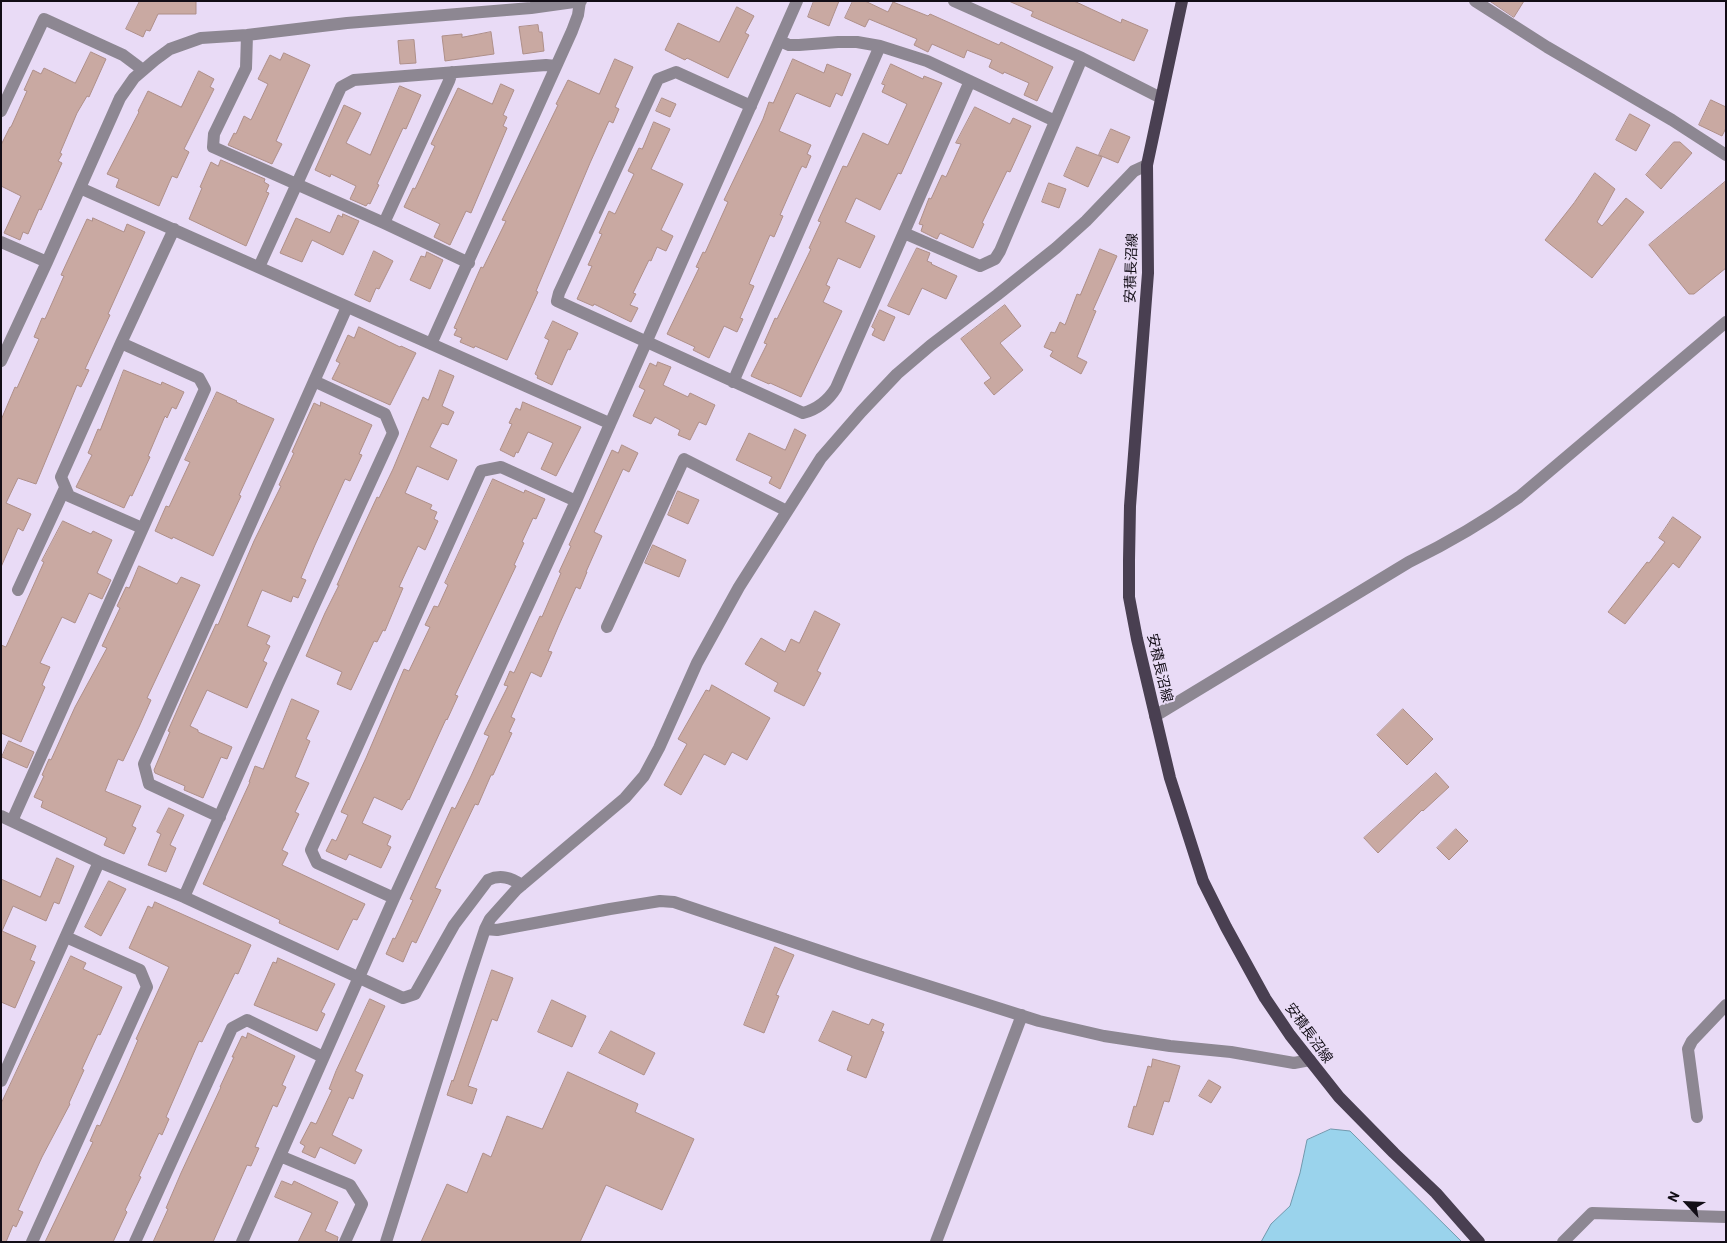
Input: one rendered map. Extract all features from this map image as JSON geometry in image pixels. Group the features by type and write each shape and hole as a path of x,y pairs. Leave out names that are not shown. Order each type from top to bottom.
{"main road":[{"name":"安積長沼線","path":"1182,1 1147,165 1148,274 1130,506 1130,597 1155,716 1170,778 1203,881 1265,998 1310,1060 1340,1097 1436,1193 1479,1242"}],"street":[{"path":"1,360 120,98 130,82 170,49 201,38 247,35 347,23 531,8 581,1 575,23 469,263 431,344"},
{"path":"242,1242 394,898 576,501 797,1"},
{"path":"954,1 1082,58 1161,98"},
{"path":"1475,1 1555,52 1672,120 1726,154"},
{"path":"1,111 44,19 123,55 143,70"},
{"path":"247,35 246,68 214,134 213,147 469,263"},
{"path":"780,41 789,45 847,42 880,46 927,61 1055,121"},
{"path":"733,382 880,46"},
{"path":"904,233 980,266 995,259 1082,58"},
{"path":"259,267 341,88 354,80 546,64 556,66"},
{"path":"384,223 452,72"},
{"path":"751,106 676,72 658,79 557,301 804,413 812,411 826,402 836,388 970,81"},
{"path":"387,1241 396,1206 485,929 490,919 522,885 625,798 644,776 659,748 697,663 739,587 829,449 861,412 897,374 932,344 1056,248 1086,221 1134,171 1147,165"},
{"path":"80,188 609,423"},
{"path":"142,528 69,496 61,478 174,229"},
{"path":"1,242 47,262"},
{"path":"220,816 149,784 144,764 347,307"},
{"path":"1155,716 1409,562 1450,542 1489,519 1519,497 1726,322"},
{"path":"121,343 199,378 205,389 7,818 99,862 184,897 403,998 415,994 454,925 488,880 499,876 513,879 522,885"},
{"path":"184,897 278,684 393,433 385,414 314,381"},
{"path":"607,627 684,459 787,511"},
{"path":"394,898 317,863 311,850 481,470 501,467 576,501"},
{"path":"18,590 65,488"},
{"path":"1,1081 99,862"},
{"path":"485,929 497,930 610,909 660,902 674,902 859,964 1039,1021 1104,1036 1170,1046 1231,1052 1294,1063 1310,1060"},
{"path":"32,1242 147,987 140,970 66,937"},
{"path":"1698,1117 1688,1049 1692,1041 1726,1005"},
{"path":"936,1242 1022,1016"},
{"path":"135,1242 232,1028 247,1020 323,1057"},
{"path":"280,1156 350,1185 362,1204 345,1242"},
{"path":"1563,1242 1592,1213 1726,1217"}],"water":[{"path":"1331,1129 1350,1131 1462,1242 1261,1242 1271,1224 1290,1206 1307,1140"}],"building":[{"path":"140,1 196,1 196,14 158,14 150,31 146,30 143,37 126,29"},
{"path":"814,1 839,1 829,26 808,17"},
{"path":"853,1 865,1 888,12 893,2 928,16 930,14 999,45 1001,42 1053,67 1037,101 1024,95 1029,83 989,67 992,60 967,50 964,58 932,44 928,52 914,45 917,39 869,19 865,27 845,18"},
{"path":"1009,1 1074,1 1121,23 1122,19 1148,30 1134,61 1031,16 1033,12"},
{"path":"1490,1 1524,1 1514,17"},
{"path":"737,7 754,16 745,33 749,35 728,78 687,58 685,60 665,50 678,23 719,42"},
{"path":"538,25 539,32 542,32 544,51 523,54 519,27"},
{"path":"491,32 494,54 445,61 442,36 462,34 462,37"},
{"path":"414,40 416,63 400,64 398,41"},
{"path":"91,52 106,59 89,97 87,96 77,113 60,153 62,154 58,161 62,163 41,210 39,209 28,234 23,232 20,240 4,233 21,196 1,186 1,145 27,91 24,90 33,70 41,74 44,68 75,83"},
{"path":"284,53 310,65 276,141 282,144 272,164 228,145 234,133 236,134 244,116 251,120 268,84 258,79 270,55 280,60"},
{"path":"615,59 633,67 615,107 619,109 613,123 609,121 590,163 536,291 538,292 507,360 475,346 474,348 460,342 462,338 454,335 457,329 454,328 481,267 483,268 506,221 502,220 558,105 556,104 568,80 599,94"},
{"path":"793,59 824,73 827,64 851,74 842,96 836,93 830,107 797,93 795,95 779,131 811,145 807,154 811,156 806,168 802,166 799,172 780,215 783,216 774,237 770,235 749,284 754,286 740,318 743,319 737,332 724,326 709,358 693,350 695,347 667,334 699,268 696,267 703,252 705,253 728,202 724,200 763,119 769,102 773,103"},
{"path":"891,64 923,79 924,76 942,83 901,174 898,173 880,210 856,198 845,222 875,236 860,268 838,258 826,285 830,287 823,302 842,311 801,397 751,376 767,344 764,343 775,318 777,319 811,249 809,248 821,222 818,221 843,166 847,167 863,133 888,145 907,104 882,92 885,85 882,84"},
{"path":"199,71 214,79 210,87 214,89 184,149 189,152 177,178 172,176 159,206 116,187 119,179 107,174 148,91 181,107"},
{"path":"501,84 514,90 503,115 507,117 503,126 507,128 471,213 466,211 450,245 434,237 440,224 404,207 413,188 415,189 435,146 431,144 458,88 492,104"},
{"path":"400,86 421,95 406,129 403,128 377,184 379,185 370,204 368,203 366,206 350,199 356,186 331,174 330,177 315,170 344,105 361,113 346,143 370,155"},
{"path":"662,98 676,104 670,117 656,111"},
{"path":"1711,100 1726,107 1726,128 1722,136 1699,125"},
{"path":"975,107 1010,124 1013,118 1031,126 1010,172 1007,171 982,223 984,224 973,248 940,233 937,239 921,231 923,225 919,224 929,198 931,199 942,175 946,177 961,144 956,143"},
{"path":"1630,114 1650,125 1636,151 1616,140"},
{"path":"654,122 670,129 651,169 683,184 661,230 673,236 666,251 657,247 651,261 649,260 633,293 636,294 630,305 638,308 631,322 594,304 593,306 577,299 592,266 588,265 602,234 599,233 609,211 615,214 634,174 628,171 639,148 642,149"},
{"path":"1111,129 1130,137 1118,163 1099,155"},
{"path":"1674,142 1680,142 1692,153 1661,189 1646,175"},
{"path":"1077,147 1102,157 1088,187 1064,176"},
{"path":"221,160 265,179 264,182 269,185 266,192 269,193 246,246 189,219 211,162 218,166"},
{"path":"1595,173 1615,189 1597,222 1602,226 1626,198 1644,212 1592,278 1545,240"},
{"path":"1726,181 1726,268 1694,294 1689,294 1649,245"},
{"path":"1049,183 1066,189 1059,208 1042,202"},
{"path":"343,214 359,221 343,255 312,240 302,262 280,253 296,218 330,233 338,215 342,217"},
{"path":"93,218 124,232 127,224 145,232 85,369 89,370 81,387 77,385 36,484 18,478 6,503 31,514 23,531 18,528 1,567 1,420 39,339 34,337 42,318 45,319 64,276 61,275 87,219 92,221"},
{"path":"917,248 930,253 927,261 931,264 957,276 946,299 922,288 909,315 888,306"},
{"path":"1100,249 1117,256 1093,310 1096,311 1077,357 1087,362 1081,374 1050,356 1053,351 1044,347 1051,332 1055,333 1060,322 1065,325 1077,294 1080,295"},
{"path":"374,251 393,261 379,289 376,288 370,302 355,295"},
{"path":"427,252 443,260 430,289 410,280 421,256 425,257"},
{"path":"1005,305 1021,326 1000,343 1023,370 994,395 984,383 991,378 961,339"},
{"path":"880,310 895,317 884,341 872,335 875,329 872,327"},
{"path":"553,321 578,333 570,350 568,349 552,385 537,378 538,376 535,374 549,340 545,338"},
{"path":"359,327 416,353 390,405 332,379 340,363 336,361 348,335 354,338"},
{"path":"658,362 671,367 663,385 688,397 690,393 715,405 706,425 699,422 690,440 678,435 680,430 655,417 651,424 633,416 645,390 639,387 650,363 656,366"},
{"path":"124,370 161,385 162,382 184,392 176,409 172,407 167,418 165,416 148,456 150,457 132,496 130,495 124,508 76,487 92,455 88,453 98,429 100,430"},
{"path":"440,370 454,376 442,406 454,412 448,425 442,423 430,447 457,460 448,480 417,466 405,493 432,505 430,509 437,512 434,519 438,521 425,550 418,546 399,587 403,588 385,631 383,630 377,642 374,641 351,690 337,684 342,672 306,656 377,497 379,498 393,469 423,397 428,400"},
{"path":"217,392 274,419 213,556 173,537 172,539 155,531 166,506 169,507 190,462 185,460"},
{"path":"321,402 372,425 359,454 362,455 350,481 345,479 315,545 301,578 306,580 298,598 293,596 291,602 262,590 247,626 270,636 266,644 270,646 263,661 267,663 247,708 207,690 190,726 198,730 198,732 232,747 227,759 221,757 203,798 184,790 185,786 155,773 154,770 186,690 216,624 218,625 254,541 281,486 279,485 294,453 292,452 314,403 320,406"},
{"path":"523,402 581,427 556,476 541,469 553,443 528,432 518,453 516,452 514,457 500,450 512,424 509,423 516,408 520,410"},
{"path":"795,429 806,435 780,489 769,483 772,477 736,460 749,433 785,450"},
{"path":"622,445 638,453 629,472 623,469 594,532 602,536 580,589 576,587 559,625 548,651 552,652 541,677 531,672 511,717 515,719 509,732 512,733 493,775 491,775 478,805 475,804 435,888 441,890 416,943 412,941 403,962 386,954 413,900 410,899 452,807 455,809 489,736 484,734 508,686 504,685 510,671 514,673 540,616 542,617 561,573 559,572 571,546 569,545 612,450 618,453"},
{"path":"493,479 524,493 525,490 545,499 536,519 533,518 522,542 524,543 514,565 516,566 455,695 458,696 409,800 402,810 374,797 362,823 391,836 387,845 391,847 381,868 349,854 346,860 326,851 332,839 336,841 348,815 341,812 404,669 409,671 430,627 425,625 434,606 438,607 448,585 445,583"},
{"path":"678,491 699,500 688,524 668,515"},
{"path":"1673,517 1701,537 1679,568 1673,563 1625,624 1608,612 1665,542 1659,538"},
{"path":"63,521 91,534 93,531 112,540 97,573 111,580 102,599 89,593 75,623 62,617 40,663 50,667 42,685 45,687 21,742 1,733 1,645 6,647 44,562 42,561"},
{"path":"653,545 686,560 679,577 645,563"},
{"path":"139,566 177,584 181,577 200,585 147,698 151,700 139,727 123,761 118,759 105,791 141,806 132,826 136,828 124,854 104,845 107,838 41,807 43,801 34,797 44,776 42,775 49,759 51,760 75,707 107,648 102,646 120,608 117,606 126,587 129,588"},
{"path":"815,611 840,624 817,671 821,673 804,706 774,691 778,683 745,664 761,638 785,652 791,639 799,643"},
{"path":"712,685 770,718 747,760 732,752 725,765 704,754 681,795 664,785 687,744 678,739 706,690 709,691"},
{"path":"292,699 319,711 306,739 310,741 295,777 309,783 295,812 299,814 282,850 288,853 282,865 365,904 357,920 353,919 338,950 279,923 280,920 203,884 250,782 255,766 263,769"},
{"path":"1403,709 1433,739 1407,765 1377,735"},
{"path":"9,741 34,752 27,768 2,757"},
{"path":"1436,773 1449,787 1422,810 1378,853 1364,838"},
{"path":"169,808 184,815 170,845 176,848 166,872 148,865 161,834 157,832"},
{"path":"1456,829 1468,841 1449,860 1437,848"},
{"path":"57,858 74,866 59,904 54,902 46,921 13,906 2,931 36,946 30,960 35,962 15,1008 1,1002 1,879 40,897"},
{"path":"109,881 126,889 101,936 85,927"},
{"path":"155,902 251,945 238,974 235,973 202,1042 199,1041 166,1117 169,1119 162,1135 159,1133 139,1176 141,1177 125,1210 127,1212 113,1242 45,1242 93,1142 90,1141 97,1125 100,1126 138,1040 136,1039 169,967 129,948 148,906 152,908"},
{"path":"775,947 794,955 776,995 779,996 764,1033 744,1025"},
{"path":"71,956 86,963 83,969 122,987 82,1069 84,1070 70,1104 42,1157 18,1210 23,1212 16,1227 13,1225 6,1242 1,1242 1,1104"},
{"path":"278,958 335,984 321,1012 325,1014 317,1031 254,1005 273,962 276,963"},
{"path":"492,970 513,978 497,1021 492,1019 468,1086 477,1089 472,1104 447,1095"},
{"path":"370,999 385,1006 355,1071 363,1075 353,1099 349,1097 332,1135 362,1150 355,1164 320,1147 315,1158 302,1152 305,1146 300,1143 311,1122 316,1124 332,1090 329,1089 336,1071"},
{"path":"552,1000 586,1016 572,1047 538,1032"},
{"path":"833,1011 869,1025 872,1019 884,1024 881,1031 884,1032 866,1078 847,1070 852,1056 819,1041"},
{"path":"611,1031 655,1053 644,1075 599,1053"},
{"path":"248,1033 295,1056 282,1085 286,1087 277,1107 273,1105 255,1147 259,1148 251,1166 247,1165 213,1242 153,1242 181,1173 234,1057 232,1057 242,1036 246,1038"},
{"path":"1153,1059 1180,1066 1169,1102 1164,1101 1153,1135 1128,1127 1148,1066 1151,1067"},
{"path":"568,1072 638,1104 635,1112 694,1139 662,1210 606,1185 580,1242 421,1242 447,1184 467,1193 483,1153 491,1157 507,1116 542,1129"},
{"path":"1209,1080 1221,1087 1211,1103 1199,1096"},
{"path":"282,1181 292,1185 294,1181 338,1202 325,1231 338,1237 337,1242 298,1242 312,1213 275,1197"}]}
